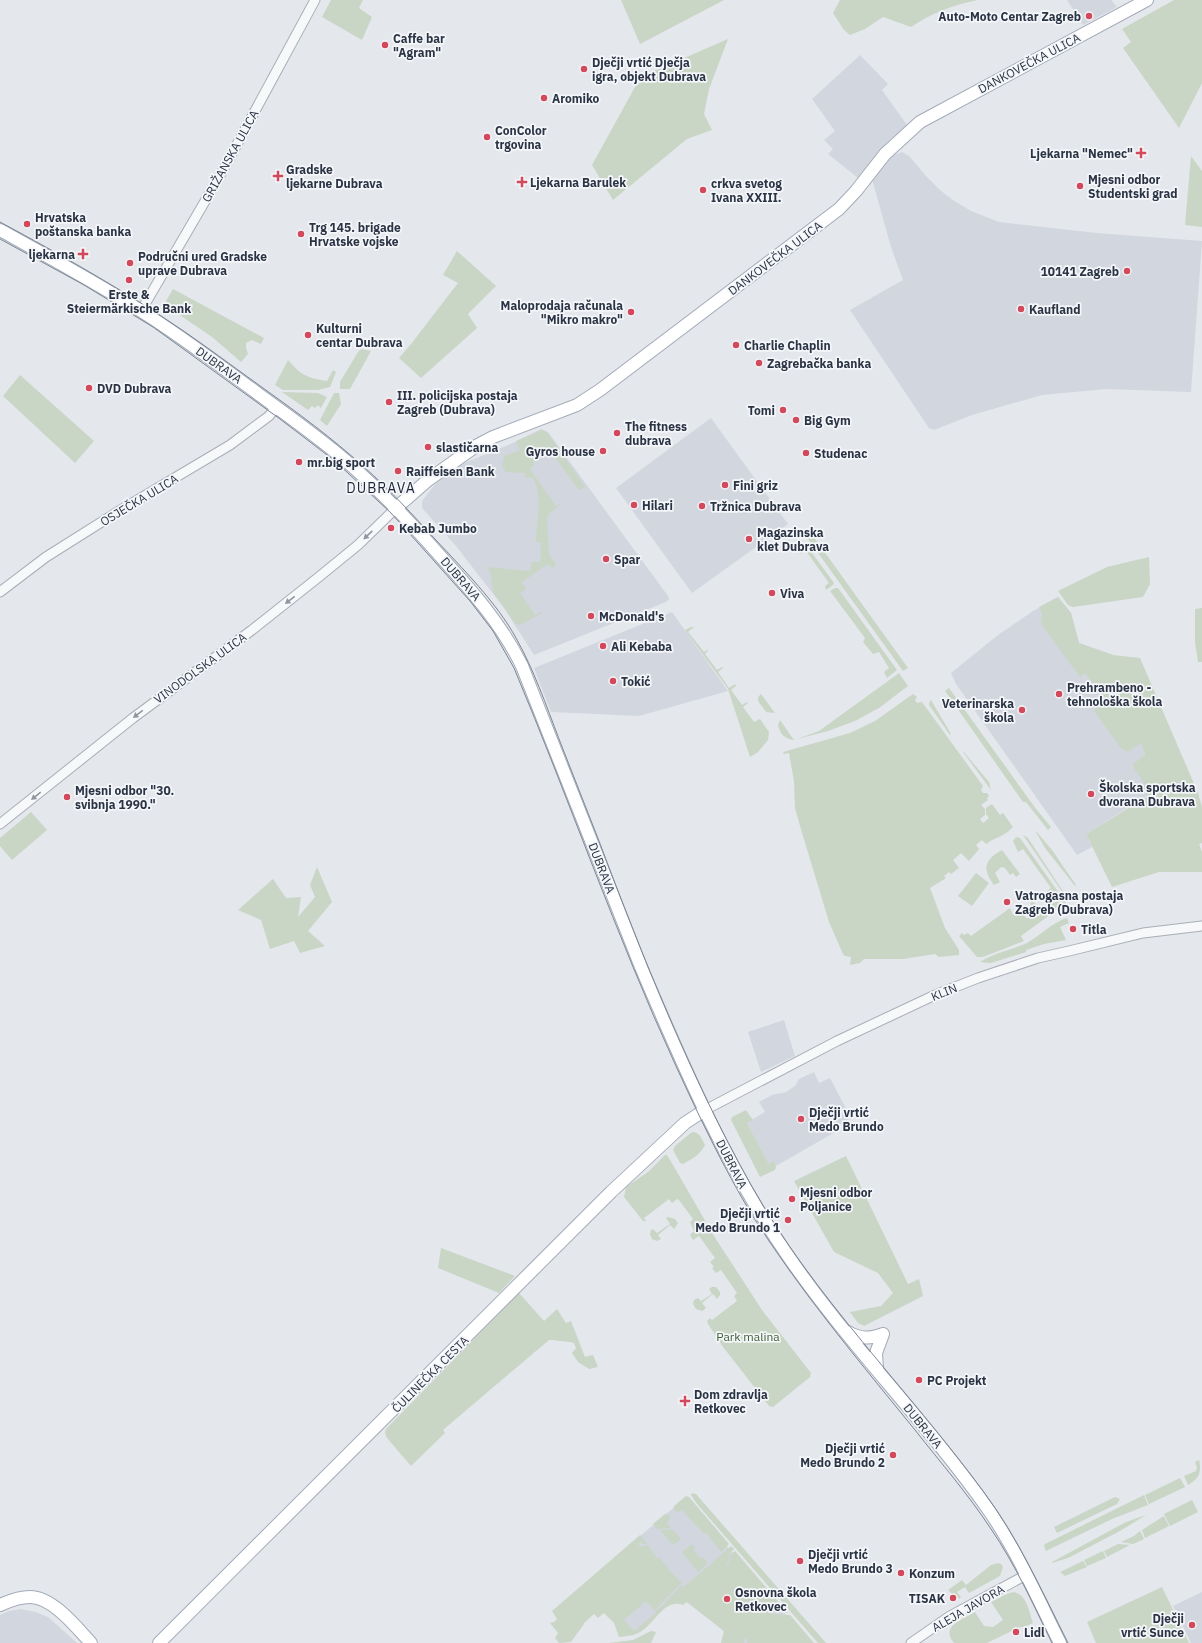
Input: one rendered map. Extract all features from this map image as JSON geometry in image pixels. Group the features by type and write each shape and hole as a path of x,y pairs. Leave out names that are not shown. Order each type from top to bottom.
{"main road":[{"name":"DANKOVEČKA ULICA","path":"396,508 438,472 481,443 511,429 548,417 577,405 600,390 839,209 856,191 885,154 920,122 1147,0"},
{"name":"DUBRAVA","path":"0,230 141,311 276,407 344,459 396,508 480,601 495,620 515,652 641,967 705,1110 742,1183 760,1215 787,1255 980,1499 1002,1530 1060,1643"},
{"name":"ČULINEČKA CESTA","path":"160,1643 611,1192 685,1123 705,1110"},
{"path":"845,1330 854,1336 865,1338 872,1338 883,1334 876,1353 877,1369"},
{"path":"0,1605 22,1597 39,1598 60,1611 92,1643"}],"street":[{"name":"GRIŽANSKA ULICA","path":"141,311 222,172 315,0"},
{"name":"OSJEČKA ULICA","path":"0,592 46,557 138,499 225,448 269,416 276,407"},
{"name":"VINODOLSKA ULICA","path":"0,824 133,718 252,630 319,578 358,545 396,508"},
{"name":"KLIN","path":"705,1110 837,1041 935,995 978,978 1038,958 1143,933 1202,926"},
{"name":"ALEJA JAVORA","path":"910,1643 950,1616 1026,1575"}],"shaded area":[{"name":"Auto-Moto Centar Zagreb","path":"1067,0 1111,0 1117,7 1083,25"},
{"path":"860,55 888,84 882,90 907,125 887,142 858,178 828,154 833,149 824,140 835,131 812,99"},
{"path":"902,152 909,156 941,191 953,200 971,211 999,222 1097,233 1202,241 1191,392 1106,389 1042,395 972,415 934,430 929,428 850,310 903,280 891,247 872,179 891,156"},
{"name":"Tržnica Dubrava","path":"711,418 788,524 692,593 616,488"},
{"path":"541,429 548,432 669,599 666,602 534,655 504,608 456,546 422,508 422,501 436,483 460,465 513,443"},
{"path":"1058,597 1071,613 1079,643 1113,655 1145,755 1133,767 1145,783 1142,786 1147,796 1086,834 1092,847 1077,855 956,684 951,673 998,635 1033,611"},
{"path":"672,612 728,691 639,716 551,712 534,668"},
{"path":"784,1020 795,1056 761,1072 748,1032"},
{"name":"Dječji vrtić Medo Brundo","path":"814,1072 819,1083 830,1078 851,1118 835,1127 837,1131 776,1166 774,1162 769,1164 747,1123 765,1112 759,1102 772,1095 786,1092 795,1086 799,1079"},
{"path":"685,1498 810,1643 721,1643 725,1632 679,1596 633,1635 586,1582"},
{"name":"Dječji vrtić Sunce","path":"1202,1592 1202,1643 1191,1643 1173,1606"},
{"path":"21,1609 36,1612 48,1617 77,1643 0,1643 0,1615 9,1611"}],"green space":[{"path":"331,0 363,0 359,8 372,17 362,40 322,17"},
{"path":"621,0 724,0 640,44"},
{"path":"840,0 978,0 943,10 911,27 883,17 865,29 850,35 844,30 833,13"},
{"path":"1174,0 1202,0 1202,83 1179,128 1123,48 1131,42 1122,29"},
{"path":"728,39 709,89 704,114 712,130 687,139 613,200 592,165 635,87 652,72"},
{"path":"1191,156 1202,171 1202,227 1185,225"},
{"path":"457,251 496,286 468,314 477,328 421,378 399,358 458,283 443,275"},
{"path":"173,289 264,338 261,344 252,340 246,343 248,354 241,362 212,337 168,307 166,301"},
{"path":"361,349 371,351 350,389 340,389 340,382"},
{"path":"288,360 305,375 314,379 327,381 333,370 336,372 330,387 318,390 283,390 275,385"},
{"path":"20,375 94,441 75,463 3,396"},
{"path":"282,392 318,393 327,397 321,408 318,405 315,408 312,406 308,410"},
{"path":"334,393 339,393 341,404 327,426 320,420"},
{"path":"542,430 548,433 585,487 579,490 551,452 545,452 534,460 534,465 530,469 556,506 562,503 549,514 547,518 549,554 556,565 552,568 548,564 522,582 526,589 520,593 535,615 541,612 542,613 520,625 515,623 493,592 491,574 487,567 530,571 532,562 540,562 541,542 536,542 539,499 536,485 533,478 525,477 525,473 505,472 504,468 502,467 504,456 520,450 516,441"},
{"path":"813,536 908,668 903,671 808,539"},
{"path":"803,544 807,546 834,583 826,590 825,586 829,583 806,551 800,554 796,548"},
{"path":"1149,557 1150,584 1143,597 1073,607 1068,605 1058,591 1107,567"},
{"path":"838,588 897,670 887,678 884,672 889,668 879,652 873,654 863,642 865,638 830,591"},
{"path":"1058,597 1071,613 1079,643 1113,655 1140,658 1198,793 1202,807 1202,843 1199,844 1202,852 1202,872 1159,872 1112,887 1086,834 1147,797 1142,786 1144,783 1133,767 1133,764 1145,755 1141,743 1127,752 1120,747 1094,711 1099,703 1105,699 1085,673 1080,677 1041,624 1042,613 1039,607"},
{"path":"1202,608 1202,662 1198,662 1195,642 1195,609"},
{"path":"694,627 688,632 704,652 709,649 705,654 717,670 722,667 723,668 718,672 729,688 735,684 736,686 731,690 742,705 747,702 748,703 743,707 754,722 760,719 769,732 768,740 758,752 750,757 728,689 685,630"},
{"path":"899,673 908,686 879,708 855,721 828,731 797,739 819,731"},
{"path":"949,688 1036,809 1051,827 1048,830 1026,802 1023,802 945,691"},
{"path":"761,694 775,713 766,712 758,701 758,697"},
{"path":"913,694 917,697 915,700 917,703 922,702 983,786 981,790 983,793 987,793 989,796 987,798 988,800 981,805 985,809 985,815 980,819 983,823 989,818 986,814 986,808 992,804 1000,815 1003,813 1013,827 1006,833 986,844 982,840 976,845 979,849 969,861 961,853 953,860 959,868 951,874 949,872 944,876 946,878 930,888 945,928 959,950 959,955 939,957 935,954 903,959 864,959 860,963 850,965 851,957 843,954 829,922 795,808 794,781 789,753 784,754 783,752 850,733 875,721"},
{"path":"931,700 951,734 950,735 929,705"},
{"path":"780,720 794,740 786,737 780,731 778,725"},
{"path":"963,752 989,782 991,790"},
{"path":"31,812 47,830 12,860 0,846 0,838"},
{"path":"1036,831 1052,850 1076,885 1075,886 1045,848"},
{"path":"1023,835 1028,838 1068,899 1065,896"},
{"path":"1016,837 1020,838 1066,903 1021,936 1024,941 983,957 977,957 959,936 962,933 964,935 968,933 971,936 1010,908 1013,915 1020,910 1026,918 1029,918 1035,913 1030,903 1033,901 1041,911 1060,899 1056,894 1053,895 1046,892 1051,888 1023,849 1018,852 1013,841"},
{"path":"1002,850 1020,874 1016,877 1013,873 1010,875 1005,868 1001,867 995,873 1000,882 994,885 988,874 987,865 991,857"},
{"path":"317,867 332,902 308,931 325,946 300,953 294,941 270,949 261,920 238,910 273,879 286,898 301,897 298,917 315,897 310,885"},
{"path":"976,873 989,883 972,906 958,896"},
{"path":"1067,918 1069,923 1060,927 1066,940 1044,944 1026,950 1026,952 991,963 980,962 1027,943 1056,923"},
{"path":"746,1110 753,1120 747,1123 769,1164 774,1161 776,1166 775,1170 760,1177 731,1120 732,1117"},
{"path":"692,1132 697,1133 702,1138 705,1145 696,1156 683,1164 680,1163 673,1150 675,1146"},
{"name":"Park malina","path":"665,1155 667,1155 714,1236 762,1310 811,1373 810,1377 773,1407 769,1406 723,1347 708,1324 707,1321 710,1318 712,1320 737,1301 734,1296 737,1293 721,1270 716,1273 712,1268 714,1267 710,1262 715,1258 699,1236 693,1240 690,1235 694,1231 690,1222 693,1219 679,1200 677,1199 672,1203 669,1199 644,1218 646,1221 643,1221 624,1197 626,1187 648,1172"},
{"path":"846,1156 908,1284 919,1279 923,1296 864,1326 858,1323 850,1312 881,1306 893,1293 878,1273 834,1252 794,1181"},
{"path":"668,1217 675,1219 678,1223 674,1229 670,1225 658,1235 661,1239 657,1241 652,1239 650,1234 651,1230 653,1229 657,1233 670,1224 666,1218"},
{"path":"441,1248 515,1276 499,1293 438,1268"},
{"path":"716,1287 720,1292 720,1295 717,1299 713,1294 702,1303 706,1308 702,1311 696,1309 693,1304 694,1300 698,1298 701,1301 712,1294 709,1289"},
{"path":"519,1293 544,1321 557,1309 566,1323 571,1321 585,1357 593,1355 598,1367 589,1369 578,1362 572,1353 576,1348 574,1343 549,1340 443,1430 445,1433 411,1466 387,1438 385,1433 386,1429"},
{"path":"1199,1460 1199,1475 1188,1485 1184,1476 1196,1471 1197,1467 1195,1462"},
{"path":"1180,1478 1185,1487 1149,1504 1145,1495"},
{"path":"692,1493 696,1494 826,1643 818,1643 697,1504 691,1495"},
{"path":"1144,1495 1148,1505 1112,1519 1046,1551 1044,1546 1045,1544"},
{"path":"686,1496 689,1497 729,1544 721,1552 706,1533 704,1534 682,1510 678,1512 674,1510 674,1506"},
{"path":"1115,1497 1120,1499 1117,1504 1057,1533 1054,1527"},
{"path":"1192,1500 1198,1512 1170,1526 1164,1514"},
{"path":"665,1514 670,1515 667,1523 671,1528 657,1529 653,1524"},
{"path":"1146,1515 1120,1531 1068,1558 1052,1563 1126,1522"},
{"path":"1164,1516 1169,1526 1145,1538 1142,1530"},
{"path":"672,1529 681,1539 673,1545 660,1530"},
{"path":"1140,1531 1144,1539 1133,1544 1121,1542 1134,1536"},
{"path":"640,1535 647,1544 643,1544 641,1542 638,1544 641,1547 648,1545 656,1557 653,1560 659,1557 668,1569 682,1583 656,1609 654,1610 646,1601 624,1620 634,1631 656,1613 655,1611 661,1607 682,1585 684,1587 731,1546 734,1549 730,1553 726,1567 731,1554 735,1551 788,1613 772,1612 770,1614 790,1615 814,1643 747,1643 747,1637 744,1640 744,1643 721,1643 724,1631 687,1602 683,1605 670,1605 645,1628 638,1633 627,1636 619,1637 614,1623 604,1613 598,1618 594,1614 584,1623 571,1642 559,1643 555,1638 558,1633 550,1623 557,1619 552,1611"},
{"path":"692,1544 695,1548 694,1550 701,1559 703,1557 708,1563 698,1572 682,1552"},
{"path":"1118,1544 1130,1545 1107,1557 1104,1551"},
{"path":"1103,1551 1106,1558 1087,1566 1084,1560"},
{"path":"1083,1561 1087,1567 1065,1576 1060,1572"},
{"path":"998,1563 1003,1567 1000,1576 969,1593 965,1587 957,1592 961,1597 959,1599 956,1595 950,1598 949,1596 952,1594 948,1590 962,1580 966,1585 991,1565"},
{"path":"1162,1587 1189,1643 1096,1643 1087,1622"},
{"path":"1014,1592 1025,1600 1033,1623 1020,1627 987,1643 954,1643 950,1637 950,1632 954,1624 975,1612 984,1626 993,1627 1003,1620 991,1602"},
{"path":"651,1631 656,1632 651,1643 608,1643 633,1640"}],"tram line":[{"path":"0,222 80,266 158,314 211,350 315,426 352,456 409,511 467,574 499,612 516,638 534,675 650,973 708,1102 751,1185 803,1266 862,1341 924,1415 996,1509 1029,1565 1068,1643"},
{"path":"0,239 84,285 153,327 280,419 335,461 391,513 470,601 493,631 514,668 653,1015 693,1103 731,1178 752,1215 790,1271 851,1352 973,1503 1000,1542 1031,1599 1052,1643"}],"place":[{"name":"Auto-Moto Centar Zagreb","path":"1089,16"},
{"name":"Caffe bar \"Agram\"","path":"385,45"},
{"name":"Dječji vrtić Dječja igra, objekt Dubrava","path":"584,69"},
{"name":"Aromiko","path":"544,98"},
{"name":"ConColor trgovina","path":"487,137"},
{"name":"Ljekarna \"Nemec\"","path":"1141,153"},
{"name":"Gradske ljekarne Dubrava","path":"278,176"},
{"name":"Ljekarna Barulek","path":"522,182"},
{"name":"Mjesni odbor Studentski grad","path":"1080,186"},
{"name":"crkva svetog Ivana XXIII.","path":"703,190"},
{"name":"Hrvatska poštanska banka","path":"27,224"},
{"name":"Trg 145. brigade Hrvatske vojske","path":"301,234"},
{"name":"ljekarna","path":"83,254"},
{"name":"Područni ured Gradske uprave Dubrava","path":"130,263"},
{"name":"10141 Zagreb","path":"1127,271"},
{"name":"Erste & Steiermärkische Bank","path":"129,280"},
{"name":"Kaufland","path":"1021,309"},
{"name":"Maloprodaja računala \"Mikro makro\"","path":"631,312"},
{"name":"Kulturni centar Dubrava","path":"308,335"},
{"name":"Charlie Chaplin","path":"736,345"},
{"name":"Zagrebačka banka","path":"759,363"},
{"name":"DVD Dubrava","path":"89,388"},
{"name":"III. policijska postaja Zagreb (Dubrava)","path":"389,402"},
{"name":"Tomi","path":"783,410"},
{"name":"Big Gym","path":"796,420"},
{"name":"The fitness dubrava","path":"617,433"},
{"name":"slastičarna","path":"428,447"},
{"name":"Gyros house","path":"603,451"},
{"name":"Studenac","path":"806,453"},
{"name":"mr.big sport","path":"299,462"},
{"name":"Raiffeisen Bank","path":"398,471"},
{"name":"Fini griz","path":"725,485"},
{"name":"Hilari","path":"634,505"},
{"name":"Tržnica Dubrava","path":"702,506"},
{"name":"Kebab Jumbo","path":"391,528"},
{"name":"Magazinska klet Dubrava","path":"749,539"},
{"name":"Spar","path":"606,559"},
{"name":"Viva","path":"772,593"},
{"name":"McDonald's","path":"591,616"},
{"name":"Ali Kebaba","path":"603,646"},
{"name":"Tokić","path":"613,681"},
{"name":"Prehrambeno - tehnološka škola","path":"1059,694"},
{"name":"Veterinarska škola","path":"1022,710"},
{"name":"Školska sportska dvorana Dubrava","path":"1091,794"},
{"name":"Mjesni odbor \"30. svibnja 1990.\"","path":"67,797"},
{"name":"Vatrogasna postaja Zagreb (Dubrava)","path":"1007,902"},
{"name":"Titla","path":"1073,929"},
{"name":"Dječji vrtić Medo Brundo","path":"801,1119"},
{"name":"Mjesni odbor Poljanice","path":"792,1199"},
{"name":"Dječji vrtić Medo Brundo 1","path":"788,1220"},
{"name":"PC Projekt","path":"919,1380"},
{"name":"Dom zdravlja Retkovec","path":"685,1401"},
{"name":"Dječji vrtić Medo Brundo 2","path":"893,1455"},
{"name":"Dječji vrtić Medo Brundo 3","path":"800,1561"},
{"name":"Konzum","path":"901,1573"},
{"name":"TISAK","path":"953,1598"},
{"name":"Osnovna škola Retkovec","path":"727,1599"},
{"name":"Dječji vrtić Sunce","path":"1192,1625"},
{"name":"Lidl","path":"1016,1632"}],"district":[{"name":"DUBRAVA","path":"381,488"}]}
